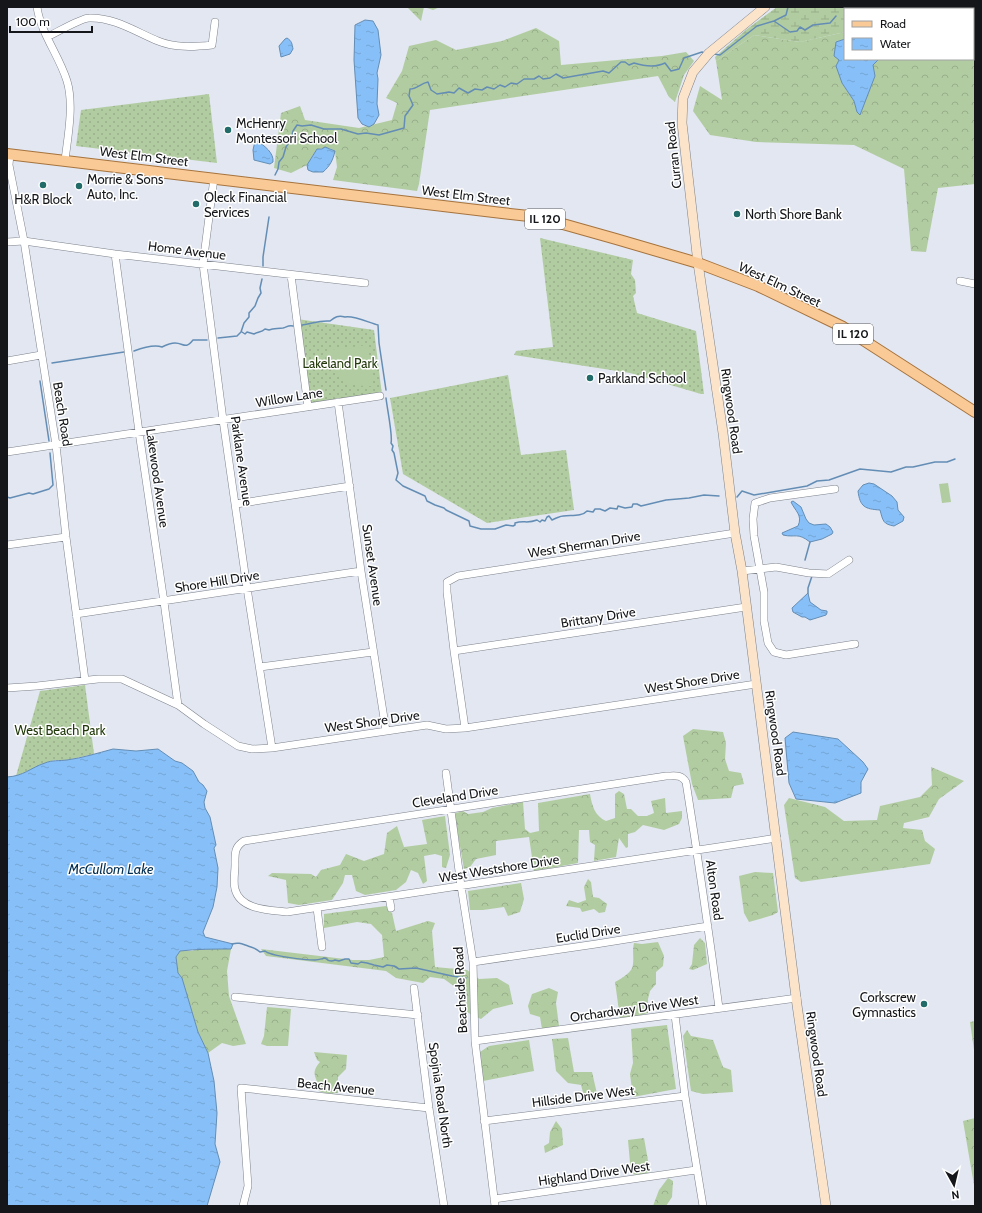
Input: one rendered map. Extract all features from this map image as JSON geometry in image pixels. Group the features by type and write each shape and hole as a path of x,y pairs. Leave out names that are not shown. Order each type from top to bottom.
{"main road":[{"name":"West Elm Street","path":"9,154 538,218 564,224 698,263 758,286 843,328 975,412"}],"street":[{"path":"37,7 39,19 68,82 70,105 66,160"},
{"name":"Curran Road","path":"698,263 682,123 683,98 694,72 709,53 765,7"},
{"path":"47,37 88,18 109,20 130,28 158,42 170,45 185,47 202,46 212,45 215,22"},
{"name":"Beach Road","path":"9,154 9,165 24,241 56,445 66,537 85,680"},
{"name":"Parklane Avenue","path":"214,178 203,264 223,420 272,748"},
{"name":"Home Avenue","path":"7,242 24,241 115,254 365,283"},
{"name":"Lakewood Avenue","path":"115,254 178,705"},
{"name":"Ringwood Road","path":"698,263 723,433 735,533 742,571 797,998 826,1206"},
{"path":"291,275 308,407"},
{"path":"960,280 975,284"},
{"path":"7,361 41,355"},
{"name":"Willow Lane","path":"7,452 380,396"},
{"name":"Sunset Avenue","path":"338,402 361,571 386,731"},
{"path":"236,504 350,486"},
{"path":"835,489 770,498 755,504 753,519 754,536 764,592 764,621 768,643 774,652 786,656 855,644"},
{"name":"West Sherman Drive","path":"454,651 447,582 458,576 735,533"},
{"path":"7,545 66,537"},
{"path":"742,571 776,567 809,573 828,574 849,560"},
{"name":"Shore Hill Drive","path":"76,614 164,602 361,571"},
{"name":"Brittany Drive","path":"454,651 746,607"},
{"path":"454,651 465,728"},
{"path":"260,667 374,652"},
{"name":"West Shore Drive","path":"7,688 37,686 98,678 122,679 178,705 238,746 252,749 272,748 427,725 446,729 465,728 756,684"},
{"name":"Beachside Road","path":"446,774 473,962 475,1040 495,1203"},
{"name":"Cleveland Drive","path":"234,888 235,850 238,844 244,841 666,776 678,775 683,778"},
{"name":"Alton Road","path":"683,778 686,782 719,1008"},
{"name":"West Westshore Drive","path":"234,888 238,898 248,905 259,909 287,912 777,838"},
{"path":"390,897 391,908"},
{"path":"317,908 322,947"},
{"name":"Euclid Drive","path":"473,962 708,926"},
{"name":"Spojnia Road North","path":"414,988 429,1108 444,1206"},
{"path":"235,997 418,1015"},
{"name":"Orchardway Drive West","path":"475,1040 797,998"},
{"path":"675,1015 685,1096 703,1206"},
{"name":"Beach Avenue","path":"243,1206 248,1186 241,1088 429,1108"},
{"name":"Hillside Drive West","path":"484,1121 685,1096"},
{"name":"Highland Drive West","path":"495,1203 696,1170"}],"green space":[{"path":"407,7 424,7 421,21"},
{"path":"424,7 440,7 433,10"},
{"path":"777,7 851,7 844,8 844,32 800,42 754,35 716,61 715,57 747,29"},
{"path":"975,7 975,184 938,188 926,252 911,251 904,169 854,145 756,142 710,135 693,111 700,86 722,100 716,61 754,35 800,42 844,32 844,39 836,42 842,83 854,101 857,112 873,65 878,60 974,60 974,8 952,8"},
{"path":"536,28 559,41 561,65 662,56 686,52 694,61 684,75 675,102 669,97 658,76 430,110 417,191 333,180 337,167 335,151 329,148 317,149 307,165 291,173 274,168 281,113 300,106 305,120 359,128 392,120 397,103 386,98 402,71 409,46 436,40 456,50 502,41"},
{"path":"209,94 217,163 76,146 81,110"},
{"path":"540,238 633,260 631,274 635,280 636,293 633,296 637,313 696,331 704,394 630,373 514,355 516,351 553,347"},
{"name":"Lakeland Park","path":"297,319 374,330 382,395 308,407"},
{"path":"368,345 373,386 355,385 337,374 330,359 328,350"},
{"path":"508,375 521,455 566,450 574,510 487,523 403,474 390,398"},
{"path":"948,483 951,502 942,503 939,484"},
{"name":"West Beach Park","path":"85,685 94,754 67,760 54,760 16,776 40,691"},
{"path":"693,729 723,732 726,743 725,759 729,771 741,773 744,784 734,786 731,798 698,800 692,784 683,736"},
{"path":"931,767 964,781 939,799 929,817 904,823 903,828 922,830 925,841 935,849 930,864 801,882 795,878 784,805 789,798 825,807 844,821 877,820 880,806 920,797 932,785"},
{"path":"619,791 624,794 627,809 631,809 638,816 647,816 654,813 651,801 665,798 666,813 682,811 682,818 679,824 664,830 643,825 635,832 628,834 628,847 626,848 619,838 616,857 594,861 595,845 590,842 589,830 579,830 578,863 534,871 529,837 496,841 496,855 476,859 470,867 464,869 455,818 456,813 463,811 468,814 483,812 492,808 523,802 525,829 530,833 539,831 538,803 590,794 595,810 602,819 606,821 615,818 615,794"},
{"path":"445,816 450,855 446,868 442,867 442,856 435,854 424,856 427,881 423,884 418,873 411,870 406,882 396,890 365,895 356,891 352,875 345,875 343,883 332,900 299,905 288,903 286,880 268,876 272,873 311,874 316,877 321,870 340,865 346,854 364,861 384,854 387,833 397,826 404,847 427,844 422,820"},
{"path":"755,872 773,873 778,912 773,915 749,922 744,913 739,876"},
{"path":"588,879 591,882 593,897 599,898 607,904 605,912 599,913 594,909 582,912 580,908 566,906 569,900 578,903 586,900 584,887"},
{"path":"521,883 524,899 520,912 508,916 504,907 470,910 468,891"},
{"path":"386,906 392,913 396,931 428,921 435,923 432,931 435,967 467,970 479,979 497,978 509,985 513,1004 493,1009 481,1019 466,1011 460,1001 458,989 444,979 430,977 423,983 396,978 386,971 266,956 261,949 353,960 369,960 384,957 382,935 371,924 357,922 324,928 324,914"},
{"path":"700,938 705,943 707,964 693,970 689,969 692,964 694,945"},
{"path":"658,942 664,956 663,966 656,972 656,984 650,991 648,999 648,1013 620,1018 615,982 627,974 633,967 634,943 642,944"},
{"path":"197,949 231,949 227,971 229,996 246,1044 233,1046 222,1043 208,1053 198,1032 182,979 178,973 176,957 180,951 192,951"},
{"path":"549,988 558,992 556,1003 559,1026 542,1029 540,1017 530,1014 528,1006 532,994"},
{"path":"267,1007 291,1009 288,1046 267,1046 261,1044 264,1036"},
{"path":"975,1021 975,1057 970,1022"},
{"path":"667,1025 676,1089 633,1097 630,1074 633,1063 631,1029"},
{"path":"687,1030 691,1036 713,1040 723,1067 731,1070 733,1092 703,1094 691,1091 683,1036"},
{"path":"568,1038 574,1072 592,1072 598,1098 591,1102 585,1100 581,1085 568,1083 556,1071 552,1039"},
{"path":"529,1040 534,1071 483,1081 480,1052 489,1046"},
{"path":"314,1052 347,1055 346,1069 338,1077 338,1093 328,1094 319,1091 315,1070 320,1062 317,1060"},
{"path":"975,1118 975,1191 963,1121"},
{"path":"556,1121 562,1129 563,1145 545,1153 544,1146 549,1143 550,1132"},
{"path":"644,1138 650,1172 639,1175 631,1174 628,1140"},
{"path":"668,1178 673,1181 672,1197 666,1206 653,1206 659,1190"}],"water":[{"path":"365,20 373,21 378,30 381,55 377,73 377,104 379,115 374,124 369,127 362,124 358,118 354,60 355,25"},
{"path":"287,38 291,41 293,49 290,54 281,57 279,46"},
{"path":"844,39 844,60 878,60 873,65 875,76 860,115 857,112 854,101 842,83 836,66 839,60 834,56 836,42"},
{"path":"255,141 266,147 272,156 273,162 270,164 254,160 253,150"},
{"path":"325,147 335,151 329,165 323,172 313,172 308,170 307,165 317,149 322,149"},
{"path":"869,483 874,484 892,496 897,502 898,510 904,517 903,521 894,526 888,524 883,519 880,510 867,508 862,504 858,491 863,485"},
{"path":"793,501 801,507 809,523 814,525 826,524 833,532 832,534 822,539 810,542 799,536 783,535 782,533 798,526 800,519 791,502"},
{"path":"808,593 810,602 821,610 827,611 826,615 810,620 793,612 792,608"},
{"path":"793,732 838,739 863,762 868,769 861,782 861,793 835,803 796,799 789,783 785,738"},
{"name":"McCullom Lake","path":"113,749 136,751 158,749 193,771 199,782 207,791 204,802 205,808 210,817 216,845 214,848 218,868 217,887 213,907 203,932 205,937 233,944 231,949 199,949 180,951 176,957 178,973 182,978 198,1032 208,1053 214,1081 217,1113 215,1144 220,1162 207,1206 7,1206 7,777 23,773 48,762 78,758"}],"waterway":[{"path":"774,21 786,15 788,7"},
{"path":"714,54 720,55 757,26 774,21 790,32 797,31 800,27 805,30 813,25 830,23 836,16"},
{"path":"275,175 279,162 283,157 286,147 297,125 311,125 324,129 341,129 358,134 366,133 379,135 404,128 405,116 413,105 409,96 410,89 428,82 431,90 437,94 449,92 454,93 459,88 468,93 475,89 482,90 487,87 494,89 500,85 505,87 511,83 517,84 524,79 534,79 539,76 543,79 550,78 556,74 563,78 603,71 609,73 621,62 625,62 629,65 634,63 650,66 657,66 665,63 671,71 679,69 684,58 702,52 704,53"},
{"path":"263,266 269,217"},
{"path":"218,338 237,336 241,332 244,323 249,317 249,313 255,306 261,293 260,288 262,279"},
{"path":"302,325 330,321 338,316 357,318 378,325 379,343 386,390"},
{"path":"242,332 245,334 247,332 254,334 265,329 269,330 293,326"},
{"path":"134,351 151,346 162,347 175,343 188,345 193,340 207,340"},
{"path":"52,363 124,352"},
{"path":"40,381 49,441"},
{"path":"386,398 391,428 392,450 398,473 396,480 403,486 425,496 427,501 469,521 470,526 481,529 495,529 506,525 513,526 518,522 531,522 537,520 540,522 542,520 545,521 549,516 552,520 562,516 578,515 587,511 593,512 595,509 605,511 610,508 617,509 618,506 625,508 632,507 633,504 641,506 666,500 704,495 719,496"},
{"path":"7,497 10,498 29,493 33,494 49,489 53,485 50,453"},
{"path":"737,497 742,491 754,495 807,486 817,481 829,480 860,469 891,472 906,467 935,462 947,462 955,459"},
{"path":"805,560 810,542"},
{"path":"808,593 812,576"},
{"path":"232,944 237,943 255,948 260,952 265,951 274,955 315,960 325,958 331,961 349,959 351,963 358,964 361,962 383,967 387,965 394,966 399,969 416,968 466,978"}],"place":[{"name":"McHenry Montessori School","path":"228,130"},
{"name":"H&R Block","path":"43,185"},
{"name":"Morrie & Sons Auto, Inc.","path":"79,186"},
{"name":"Oleck Financial Services","path":"196,204"},
{"name":"North Shore Bank","path":"737,214"},
{"name":"Parkland School","path":"590,378"},
{"name":"Corkscrew Gymnastics","path":"924,1004"}]}
